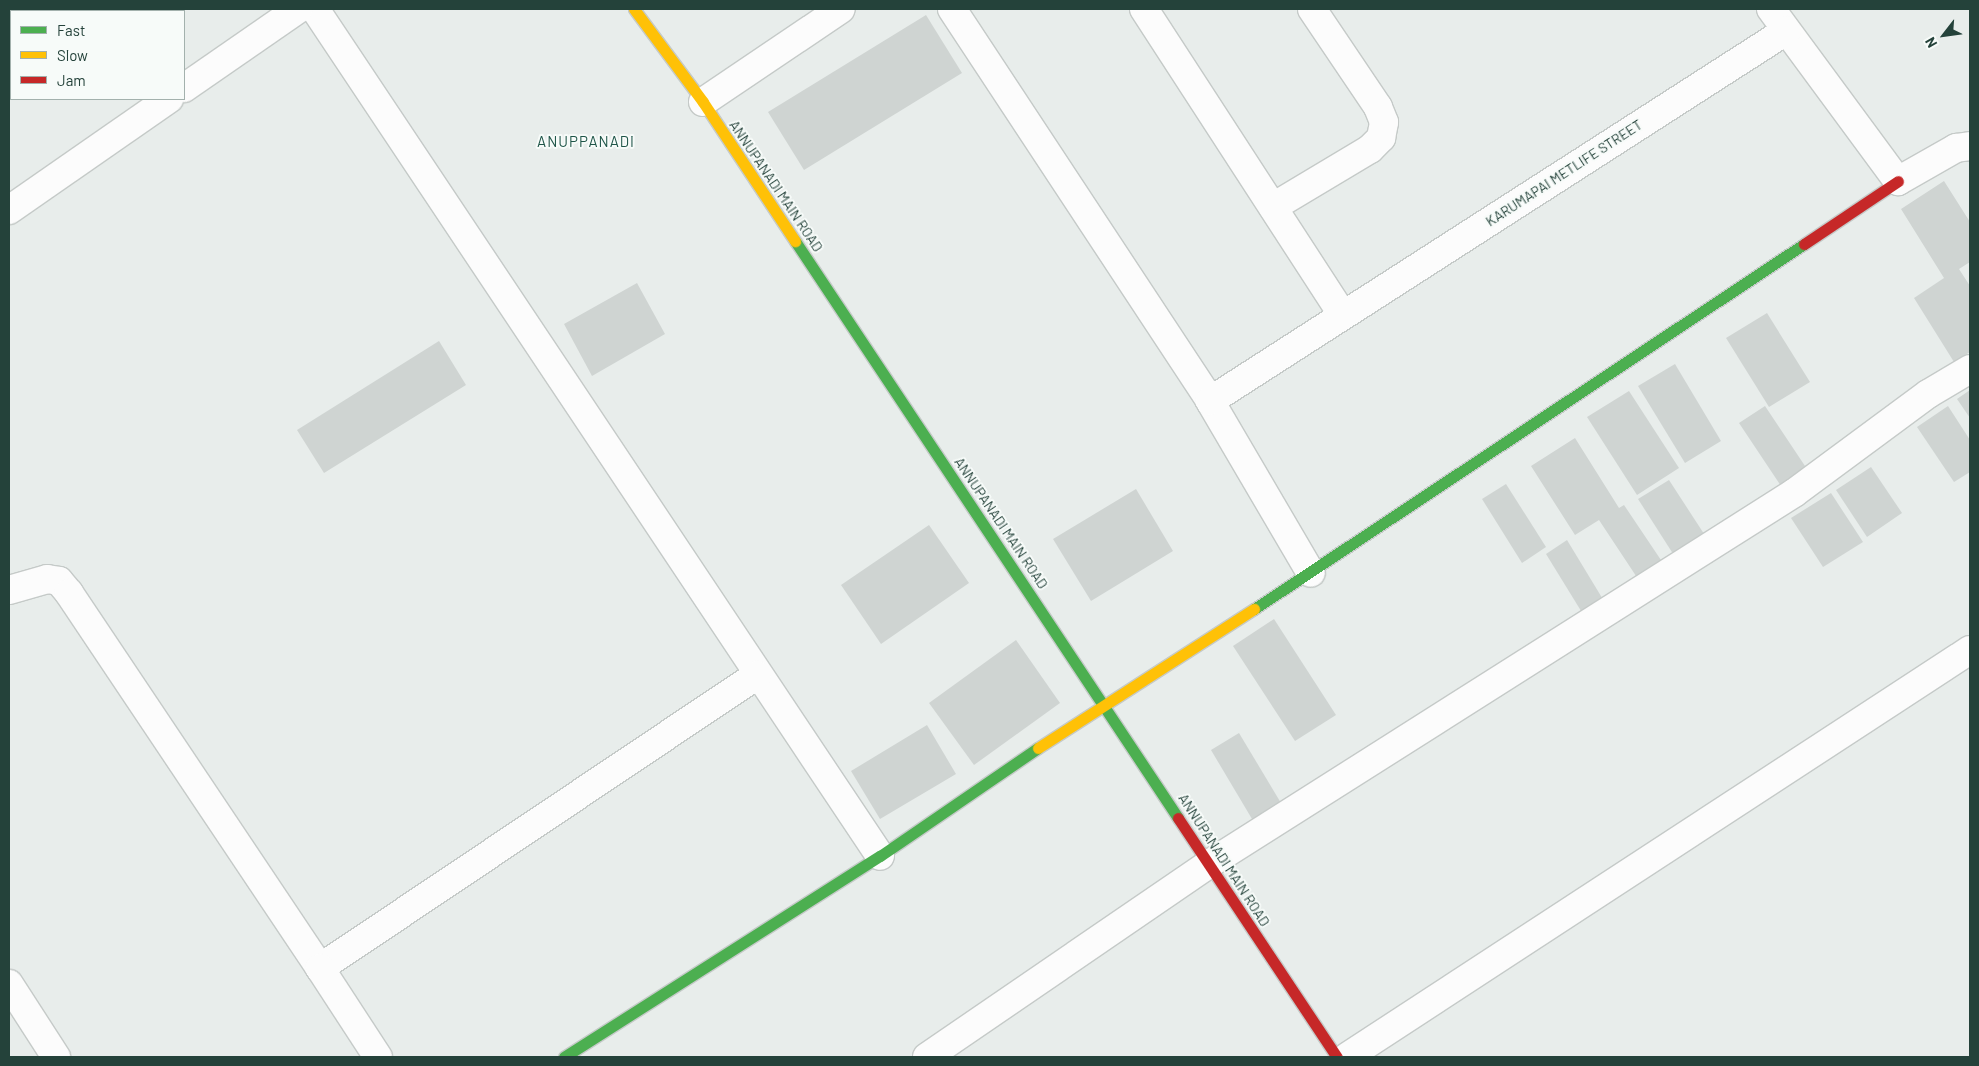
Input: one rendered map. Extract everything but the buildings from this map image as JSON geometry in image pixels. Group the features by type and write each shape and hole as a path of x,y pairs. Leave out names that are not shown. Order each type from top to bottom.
{"street":[{"path":"185,87 298,9"},
{"path":"315,9 757,675 880,856"},
{"name":"ANNUPANADI MAIN ROAD","path":"634,9 703,102 1337,1057"},
{"path":"703,102 841,9"},
{"path":"952,9 1210,401 1312,573"},
{"path":"1144,9 1343,315"},
{"path":"1273,207 1370,149 1381,138 1384,122 1378,107 1312,9"},
{"path":"1771,9 1898,181"},
{"name":"KARUMAPAI METLIFE STREET","path":"1210,401 1786,31"},
{"path":"9,210 168,100"},
{"path":"564,1057 880,856 1103,704 1312,573 1898,181 1956,148 1970,146"},
{"path":"927,1057 1209,864 1794,493 1928,394 1970,369"},
{"path":"9,590 47,579 59,581 69,593 378,1057"},
{"path":"1347,1057 1970,650"},
{"path":"320,968 757,675"},
{"path":"9,984 56,1057"}],"traffic: fast":[{"path":"795,241 1178,818"},
{"path":"1254,609 1804,244"},
{"path":"564,1057 880,856 1038,748"}],"traffic: slow":[{"path":"634,9 703,102 795,241"},
{"path":"1038,748 1254,609"}],"traffic: jam":[{"path":"1804,244 1898,181"},
{"path":"1178,818 1337,1057"}],"district":[{"name":"ANUPPANADI","path":"586,142"}]}
